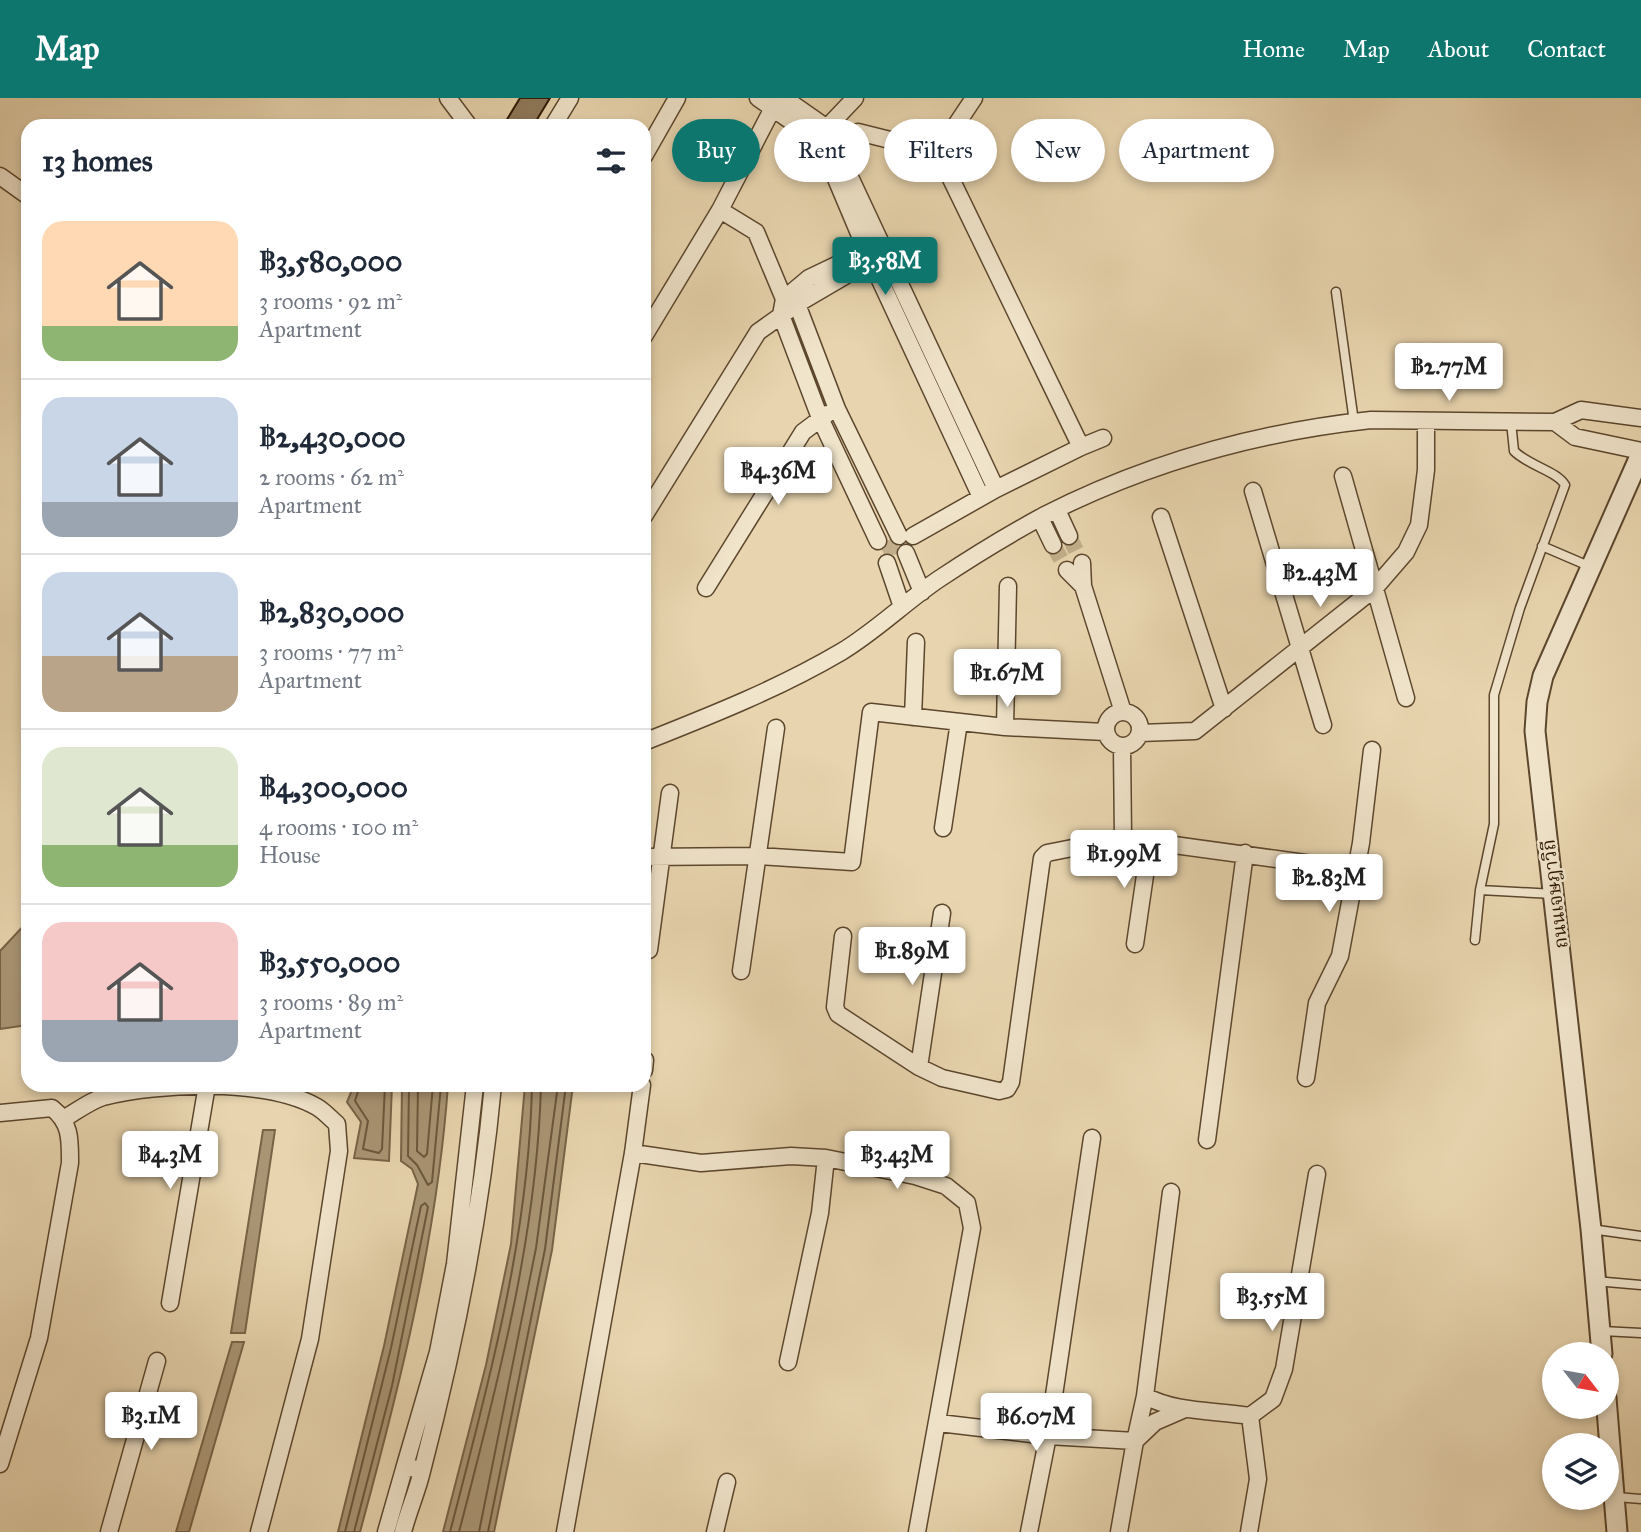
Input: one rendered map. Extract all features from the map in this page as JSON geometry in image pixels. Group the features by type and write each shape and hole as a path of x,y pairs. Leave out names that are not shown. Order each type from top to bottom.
{"street":[{"path":"448,98 464,119"},
{"path":"546,119 558,98"},
{"path":"557,119 570,98"},
{"path":"651,144 677,98"},
{"path":"758,98 779,101 801,119"},
{"path":"840,119 855,98"},
{"path":"960,119 974,98"},
{"path":"651,324 720,210 779,101"},
{"path":"0,176 21,191"},
{"path":"844,182 981,497"},
{"path":"953,182 1081,447"},
{"path":"720,210 756,233 787,306 837,409 906,536 1103,438"},
{"path":"651,505 758,332 787,306 855,270 877,255"},
{"path":"877,255 996,489"},
{"path":"787,306 820,418 878,541"},
{"path":"706,588 803,432 837,409"},
{"path":"651,739 748,701 843,650 922,592 1041,518 1146,471 1234,443 1354,422 1555,422 1580,410 1628,414 1641,418"},
{"path":"1140,733 1195,731 1374,589 1406,552 1419,525 1426,470 1426,421"},
{"path":"1555,422 1575,437 1641,452"},
{"name":"ถนนเจษฎาวิถี","path":"1601,1342 1591,1228 1535,731 1536,702 1543,676 1641,452"},
{"path":"1343,476 1406,698"},
{"path":"1253,491 1302,647 1323,725"},
{"path":"1057,510 1069,536"},
{"path":"1161,517 1224,709"},
{"path":"1041,518 1053,545"},
{"path":"906,553 922,592"},
{"path":"887,563 902,607"},
{"path":"1074,566 1083,586 1123,712 1138,721 1140,733 1123,754"},
{"path":"1005,727 1008,586"},
{"path":"913,717 916,642"},
{"path":"651,857 757,856 852,862 871,712 1005,727 1105,733"},
{"path":"1105,733 1111,716 1123,712"},
{"path":"943,828 959,722"},
{"path":"741,971 776,728"},
{"path":"1105,733 1123,754 1123,838"},
{"path":"1306,1078 1317,1003 1340,956 1356,870 1372,750"},
{"path":"651,935 670,793"},
{"path":"843,936 835,1007 838,1014 919,1068 942,1079 999,1091 1007,1089 1011,1082 1042,858 1047,853 1123,838 1356,870"},
{"path":"1135,944 1150,841"},
{"path":"1207,1140 1245,853"},
{"path":"919,1068 942,913"},
{"path":"65,1118 101,1098 136,1092"},
{"path":"170,1303 206,1092"},
{"path":"258,1532 310,1339 339,1152 337,1125 317,1107 266,1092"},
{"path":"386,1532 438,1352 455,1264 474,1092"},
{"path":"403,1532 421,1475 470,1267 487,1155 492,1092"},
{"path":"565,1532 633,1153 641,1092"},
{"path":"0,1113 52,1108 65,1118 70,1136 70,1163 39,1338 0,1464"},
{"path":"1029,1532 1048,1436 1092,1138"},
{"path":"633,1153 701,1163 791,1156 827,1158 915,1176 946,1186 967,1203 972,1227 939,1423 917,1532"},
{"path":"788,1362 820,1213 827,1158"},
{"path":"1145,1396 1161,1404 1185,1409 1250,1416 1273,1399 1284,1369 1317,1174"},
{"path":"1119,1532 1145,1396 1171,1192"},
{"path":"109,1532 157,1361"},
{"path":"939,1423 1048,1436 1135,1441 1155,1422 1185,1409"},
{"path":"1249,1532 1258,1479 1250,1416"},
{"path":"404,1469 413,1468 421,1475"},
{"path":"715,1532 727,1482"},
{"path":"1617,1510 1618,1532"}],"lane":[{"path":"1336,292 1354,422"},
{"path":"1475,940 1480,890 1494,824 1494,695 1520,608 1565,485 1558,476 1536,468 1514,451 1511,422"},
{"path":"1542,546 1592,568"},
{"path":"1480,890 1554,894"},
{"path":"1591,1228 1641,1236"},
{"path":"1595,1281 1641,1285"},
{"path":"1600,1331 1641,1333"},
{"path":"1619,1497 1641,1499"}],"water":[{"path":"21,928 21,1026 0,1029 0,951"},
{"path":"351,1092 392,1092 389,1161 354,1158 361,1122 347,1102"},
{"path":"402,1092 447,1092 443,1142 426,1255 403,1366 360,1532 338,1532 384,1346 418,1184 412,1169 401,1161"},
{"path":"524,1092 572,1092 552,1250 494,1532 443,1532 486,1365 511,1244"},
{"path":"263,1130 275,1130 245,1333 231,1333"},
{"path":"232,1342 244,1342 189,1532 176,1532"}],"building":[{"path":"520,98 550,98 537,119 507,119"}],"tunnel":[{"path":"883,552 913,536"},
{"path":"1069,536 1082,563"},
{"path":"1053,545 1067,570"}]}
